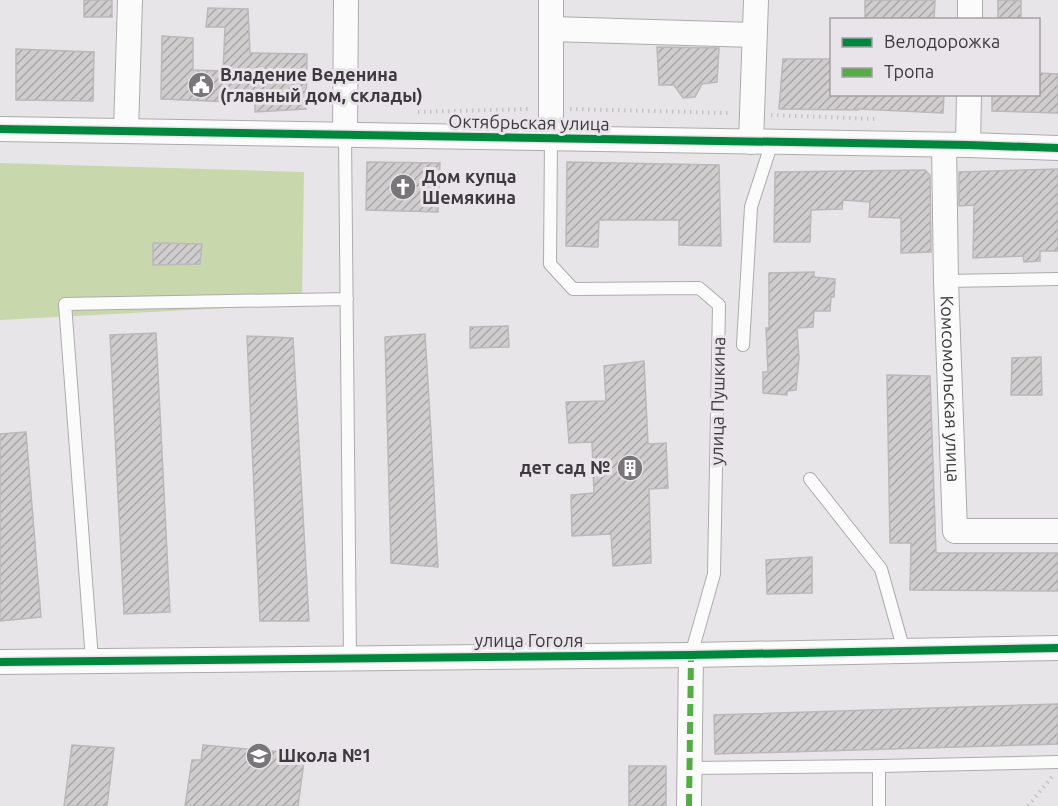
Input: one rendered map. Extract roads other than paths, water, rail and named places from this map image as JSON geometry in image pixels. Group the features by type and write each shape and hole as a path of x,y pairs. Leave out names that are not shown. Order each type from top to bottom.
{"street":[{"path":"126,131 130,0"},
{"path":"345,135 346,0"},
{"path":"551,138 552,0"},
{"path":"756,0 754,34 761,142"},
{"path":"970,0 970,18"},
{"path":"551,29 754,34"},
{"path":"968,146 969,96"},
{"name":"Октябрьская улица","path":"0,129 1058,148"},
{"name":"Комсомольская улица","path":"944,145 946,281 955,531 1058,531"},
{"name":"улица Гоголя","path":"0,662 691,655 1058,648"},
{"name":"улица Пушкина","path":"688,806 691,655"}],"lane":[{"path":"345,135 350,658"},
{"name":"улица Пушкина","path":"551,138 550,264 573,289 699,288 719,305 714,574 691,655"},
{"path":"743,345 750,207 761,142"},
{"path":"946,281 1058,279"},
{"path":"92,660 65,304 347,299"},
{"path":"810,479 881,569 904,651"},
{"path":"689,768 1058,762"},
{"path":"879,766 879,806"}],"place":[{"name":"Владение Веденина (главный дом, склады)","path":"201,85"},
{"name":"Дом купца Шемякина","path":"403,187"},
{"name":"дет сад №","path":"630,468"},
{"name":"Школа №1","path":"259,756"}]}
